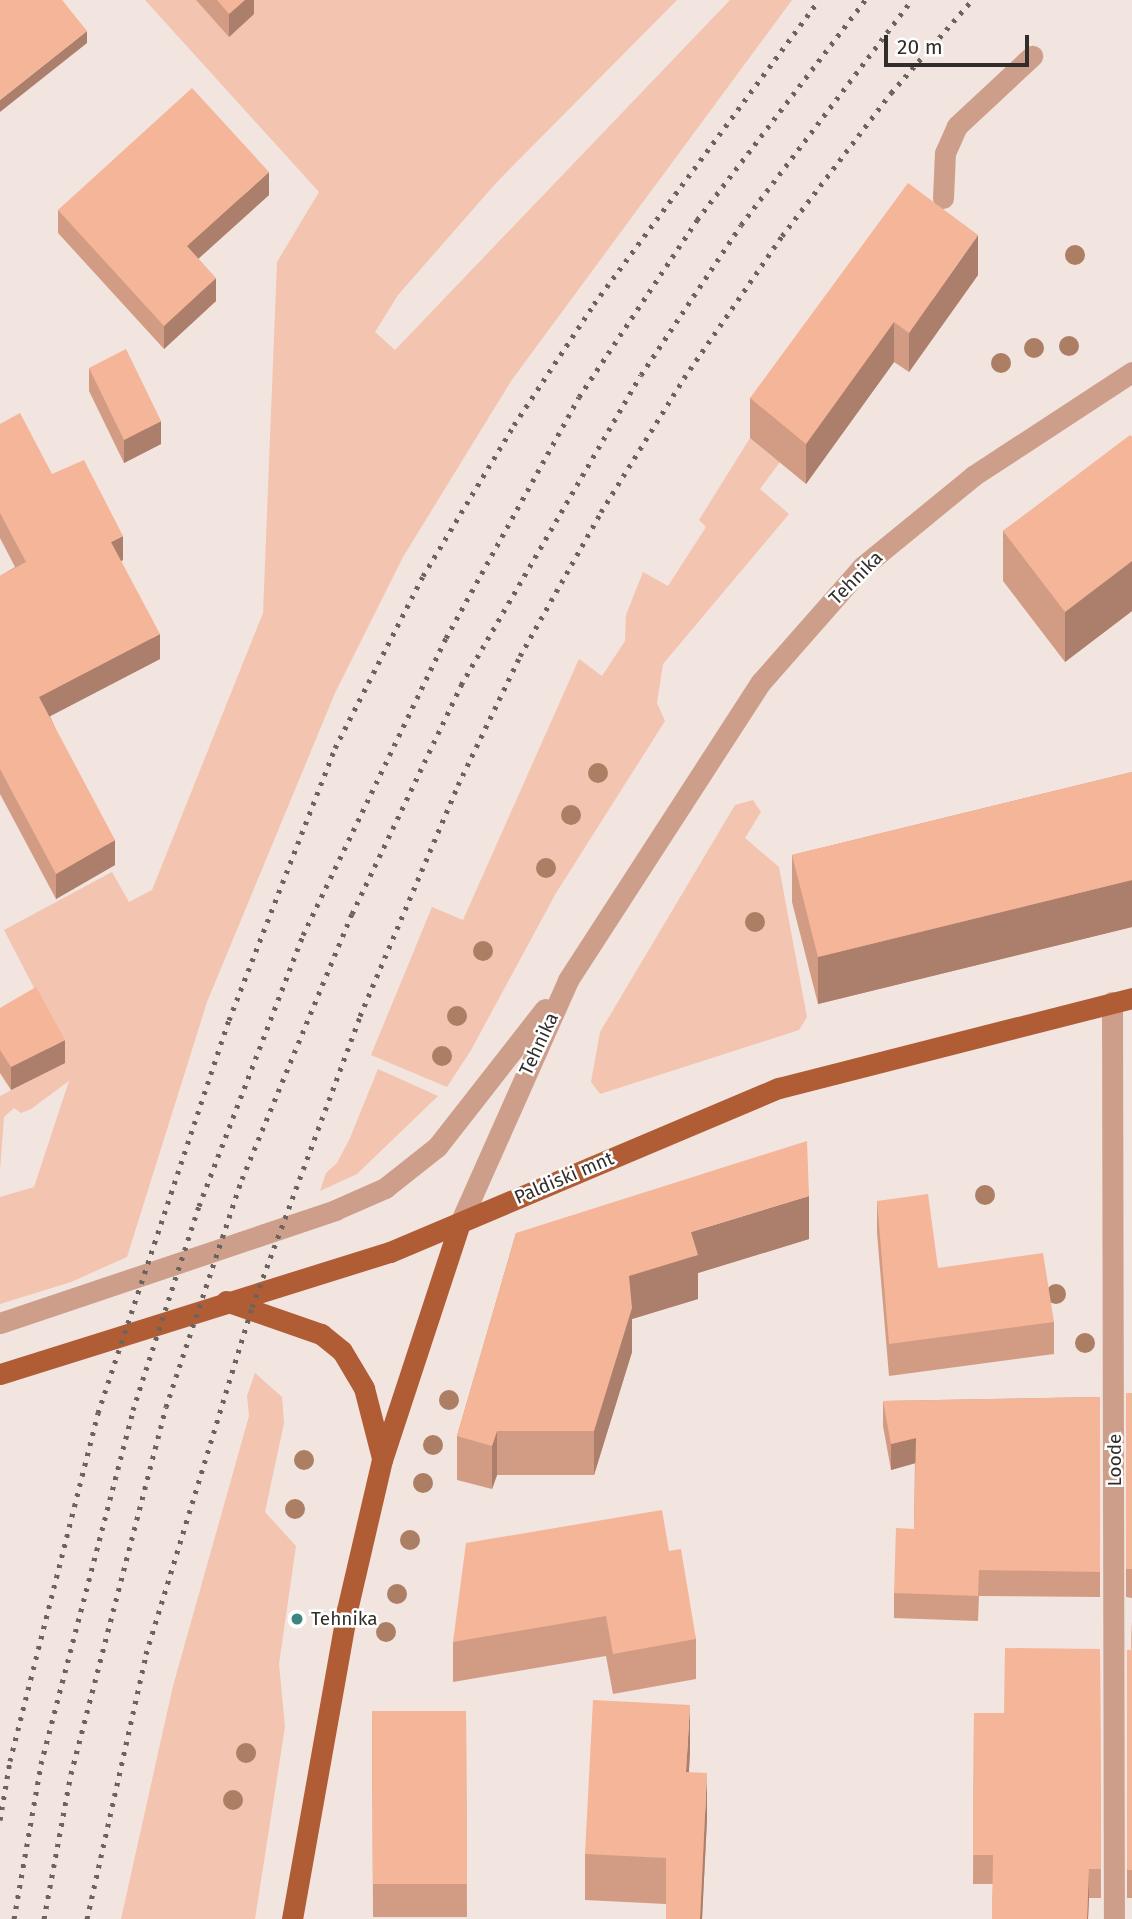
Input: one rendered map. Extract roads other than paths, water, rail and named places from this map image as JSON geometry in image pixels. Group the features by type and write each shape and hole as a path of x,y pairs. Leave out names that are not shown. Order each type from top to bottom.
{"main road":[{"name":"Paldiski mnt","path":"0,1374 226,1301 356,1264 779,1088 1122,1000"},
{"name":"Tehnika","path":"292,1919 347,1610 382,1460 460,1223"},
{"path":"226,1301 321,1334 342,1351 364,1388 382,1460"}],"street":[{"path":"943,198 945,153 957,126 1032,55"},
{"name":"Tehnika","path":"460,1223 568,980 761,682 862,567 973,475 1132,372"},
{"path":"0,1323 335,1210 385,1188 437,1147 568,980"},
{"name":"Loode","path":"1114,1919 1115,1044 1122,1000"}],"railway":[{"path":"0,1820 10,1761 98,1413 229,1020 335,748 423,576 514,425 594,304 819,0"},
{"path":"14,1919 41,1764 133,1410 199,1206 303,935 446,638 579,397 697,220 865,0"},
{"path":"44,1919 71,1774 166,1407 242,1179 352,914 461,685 641,375 741,225 912,0"},
{"path":"87,1919 146,1654 252,1307 360,1016 458,785 520,656 601,512 684,378 782,236 891,93 972,0"}],"place":[{"name":"Tehnika","path":"297,1619"}]}
